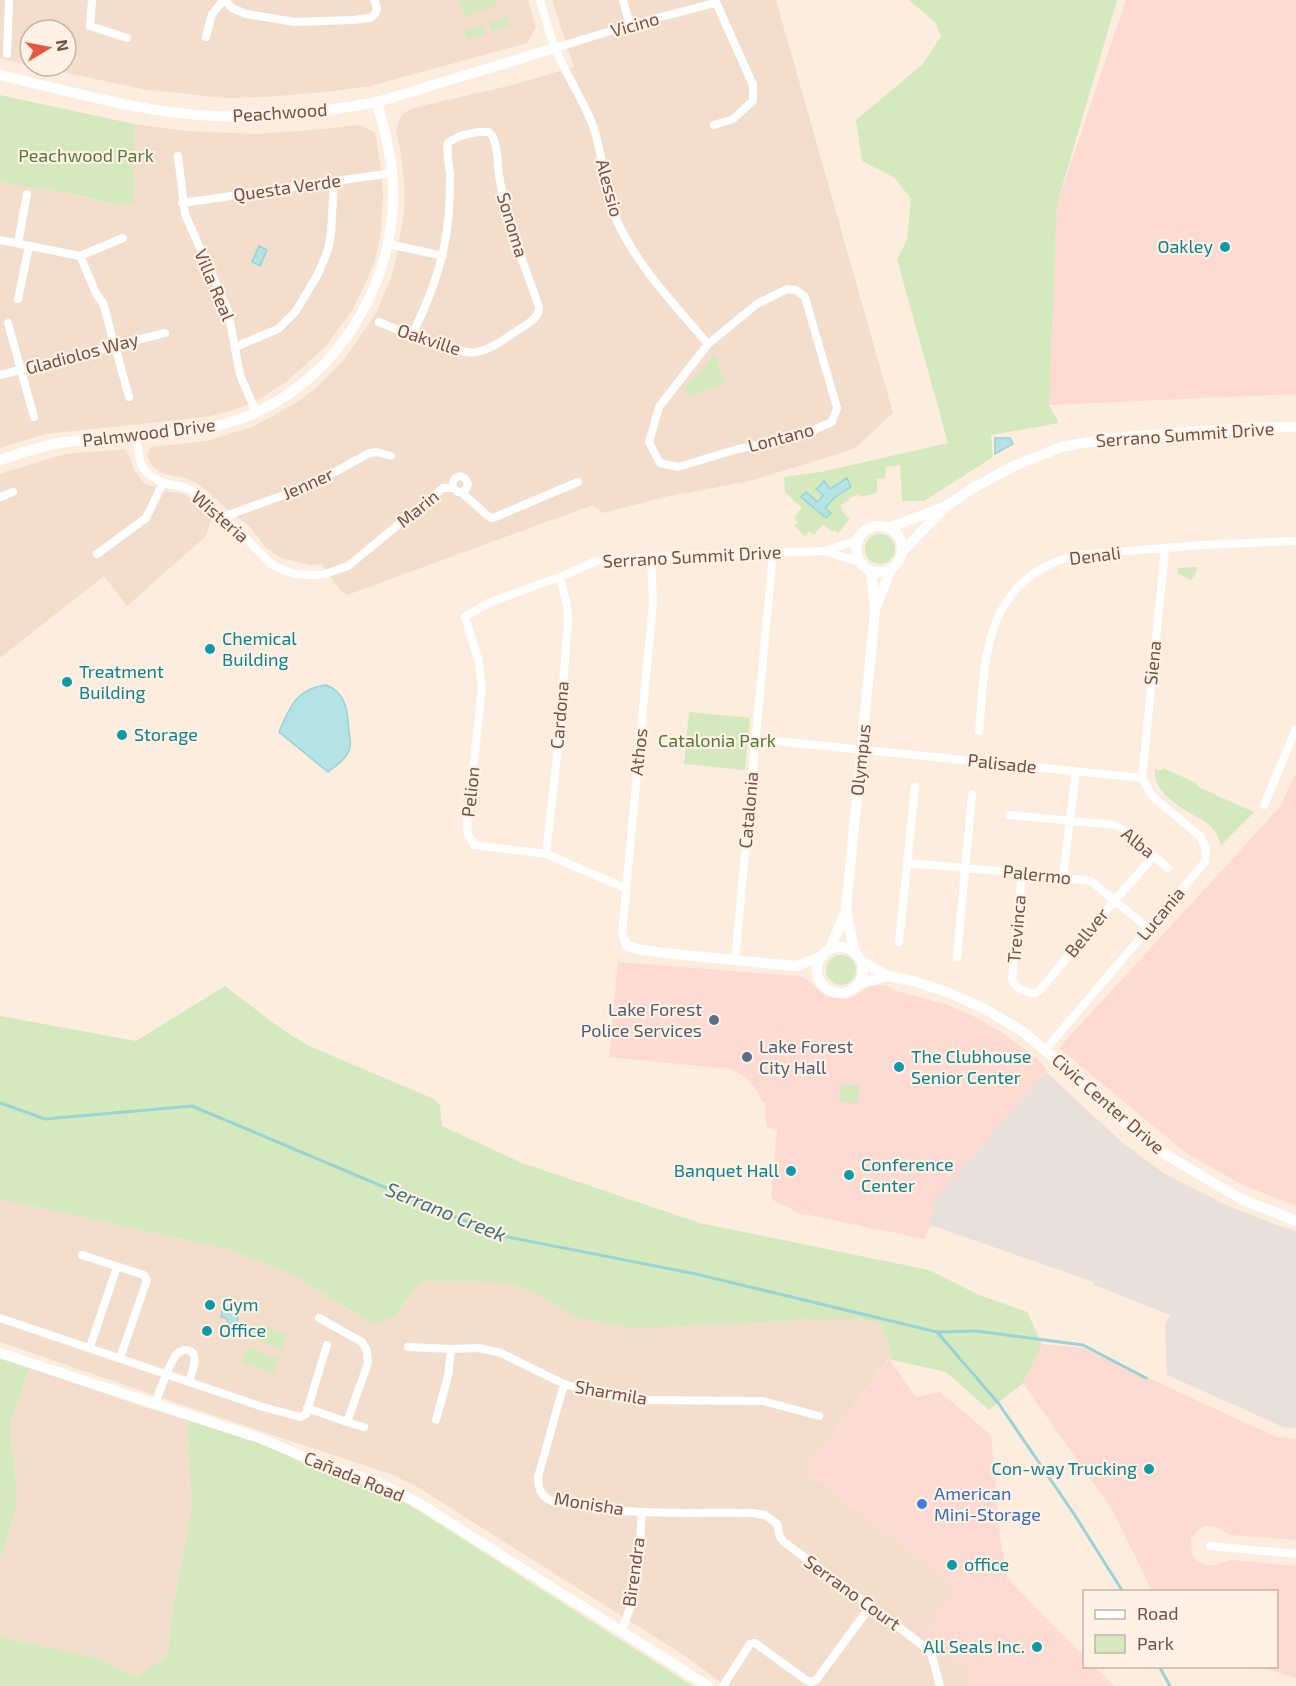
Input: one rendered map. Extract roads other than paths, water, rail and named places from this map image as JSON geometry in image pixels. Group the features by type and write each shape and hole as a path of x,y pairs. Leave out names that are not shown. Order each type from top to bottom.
{"street":[{"path":"7,54 4,17 9,0"},
{"path":"92,0 90,26 127,39"},
{"path":"206,37 212,14 224,0 232,8 246,14 295,22 370,18 376,13 374,0"},
{"name":"Alessio","path":"540,0 555,48 593,126 616,219 635,253 708,344"},
{"path":"623,0 630,25"},
{"path":"714,125 733,119 753,101 753,85 715,2"},
{"name":"Vicino","path":"555,48 715,2"},
{"name":"Peachwood","path":"0,75 142,108 213,116 284,116 377,102 555,48"},
{"name":"Palmwood Drive","path":"0,460 64,442 186,433 225,424 256,412 278,400 324,364 347,337 365,309 375,287 388,244 393,209 392,172 377,102"},
{"name":"Sonoma","path":"443,256 449,210 448,143 453,139 475,133 489,132 494,139 503,196 539,312"},
{"name":"Villa Real","path":"178,156 182,203 189,226 228,311 240,375 256,412"},
{"name":"Questa Verde","path":"182,203 392,172"},
{"path":"235,347 278,329 296,311 318,274 328,250 334,181"},
{"path":"18,243 27,194"},
{"path":"0,240 80,256 123,238"},
{"path":"388,244 443,256 436,282 412,335"},
{"path":"18,299 29,246"},
{"path":"80,256 97,295 103,303 129,397"},
{"name":"Lontano","path":"787,289 796,290 805,297 837,408 832,422 797,437 738,449 678,467 660,463 649,442 659,406 708,344 757,304 787,289"},
{"name":"Oakville","path":"380,322 461,352 478,352 489,348 533,320 539,312"},
{"path":"8,323 34,417"},
{"name":"Gladiolos Way","path":"0,375 165,333"},
{"name":"Serrano Summit Drive","path":"891,569 896,565 902,552 945,507 1014,465 1061,447 1112,438 1242,428 1296,427"},
{"name":"Wisteria","path":"136,437 140,460 150,475 163,483 184,487 196,493 270,563 278,568 303,575 325,574"},
{"name":"Jenner","path":"223,517 292,492 369,453 377,452 391,456"},
{"path":"453,488 454,478 464,477 468,485 462,492"},
{"name":"Marin","path":"325,574 348,566 443,488 453,488 462,492 489,517 493,518 578,482"},
{"path":"97,554 146,518 163,483"},
{"path":"0,497 13,492"},
{"name":"Serrano Summit Drive","path":"465,617 488,603 560,577 596,561 824,551 859,540 867,530 873,527 888,528 945,507"},
{"path":"888,528 899,538 902,552"},
{"path":"859,540 856,549 860,562"},
{"name":"Denali","path":"979,731 987,651 993,629 1002,609 1020,584 1040,569 1064,558 1078,555 1202,545 1296,541"},
{"name":"Siena","path":"1142,778 1165,549"},
{"name":"Serrano Summit Drive","path":"824,551 860,562 871,571"},
{"name":"Catalonia","path":"735,961 773,553"},
{"name":"Athos","path":"627,945 622,934 653,602 651,557"},
{"path":"871,571 884,572 891,569"},
{"name":"Olympus","path":"875,610 891,569"},
{"name":"Olympus","path":"830,949 846,909 875,610 871,571"},
{"name":"Cardona","path":"546,854 559,739 568,620 560,577"},
{"name":"Pelion","path":"465,617 478,659 482,688 467,825 468,834 474,845 546,854 625,888"},
{"path":"1264,805 1296,729"},
{"name":"Palisade","path":"756,739 1142,778"},
{"path":"1063,878 1076,771"},
{"name":"Lucania","path":"1045,1050 1205,862 1206,849 1201,837 1152,796 1142,778"},
{"path":"899,942 915,787"},
{"path":"957,957 972,795"},
{"name":"Alba","path":"1009,815 1116,825 1168,867"},
{"name":"Bellver","path":"1015,986 1025,993 1035,993 1040,990 1154,856"},
{"name":"Palermo","path":"908,863 1091,881 1149,929"},
{"name":"Trevinca","path":"1015,986 1012,979 1022,873"},
{"name":"Olympus","path":"846,909 854,951"},
{"name":"Civic Center Drive","path":"627,945 664,953 795,966 821,957 830,949"},
{"path":"830,949 842,947 854,951"},
{"name":"Civic Center Drive","path":"854,951 861,961 888,976 947,992 985,1008 1022,1031 1130,1128 1163,1153 1243,1200 1296,1221"},
{"path":"819,980 817,972 821,957"},
{"path":"859,984 863,969 861,961"},
{"name":"Civic Center Drive","path":"795,966 819,980 831,991 838,993 850,991 859,984 888,976"},
{"path":"82,1255 144,1275 147,1280 120,1358"},
{"path":"90,1347 117,1267"},
{"path":"0,1318 263,1407 300,1417 306,1414 327,1345"},
{"path":"319,1318 362,1342 367,1351 368,1363 347,1422"},
{"name":"Sharmila","path":"408,1347 479,1348 501,1353 564,1384 603,1395 640,1400 763,1401 819,1416"},
{"path":"436,1420 448,1376 451,1349"},
{"path":"155,1403 176,1354 180,1352 189,1351 195,1360 189,1381"},
{"name":"Cañada Road","path":"0,1353 259,1438 319,1463 379,1483 420,1504 708,1686"},
{"name":"Monisha","path":"564,1384 538,1477 538,1486 542,1495 550,1501 598,1509 642,1512 752,1513"},
{"path":"307,1408 364,1427"},
{"name":"Birendra","path":"621,1631 632,1600 637,1576 642,1512"},
{"name":"Serrano Court","path":"752,1513 765,1515 774,1520 784,1542 928,1650 932,1656 940,1686"},
{"path":"1210,1546 1296,1554"},
{"path":"723,1686 750,1644 755,1643 806,1680 811,1682 816,1680 870,1607"}],"water":[{"path":"259,246 267,250 260,266 252,262"},
{"path":"995,438 1010,438 1013,444 995,454"},
{"path":"847,478 851,487 835,497 825,508 831,513 826,518 801,497 806,492 818,502 823,495 816,489 824,481 830,489"},
{"path":"326,685 338,693 345,704 350,742 349,751 344,758 328,772 279,732 286,715 301,695 308,690"},
{"path":"223,1308 235,1312 238,1318 235,1326 229,1324 226,1318 221,1317"}],"waterway":[{"name":"Serrano Creek","path":"0,1103 45,1119 192,1106 498,1235 696,1274 937,1332 999,1404 1074,1514 1122,1590"},
{"name":"Serrano Creek","path":"938,1332 976,1331 1083,1345 1146,1378"},
{"name":"Serrano Creek","path":"1160,1668 1170,1686"}],"place":[{"name":"Oakley","path":"1225,247"},
{"name":"Chemical Building","path":"210,649"},
{"name":"Treatment Building","path":"67,682"},
{"name":"Storage","path":"122,735"},
{"name":"Lake Forest Police Services","path":"714,1020"},
{"name":"Lake Forest City Hall","path":"747,1057"},
{"name":"The Clubhouse Senior Center","path":"899,1067"},
{"name":"Banquet Hall","path":"791,1171"},
{"name":"Conference Center","path":"849,1175"},
{"name":"Gym","path":"210,1305"},
{"name":"Office","path":"207,1331"},
{"name":"Con-way Trucking","path":"1149,1469"},
{"name":"American Mini-Storage","path":"922,1504"},
{"name":"office","path":"952,1565"},
{"name":"All Seals Inc.","path":"1037,1647"}],"park label":[{"name":"Peachwood Park","path":"86,156"},
{"name":"Catalonia Park","path":"717,741"}]}
